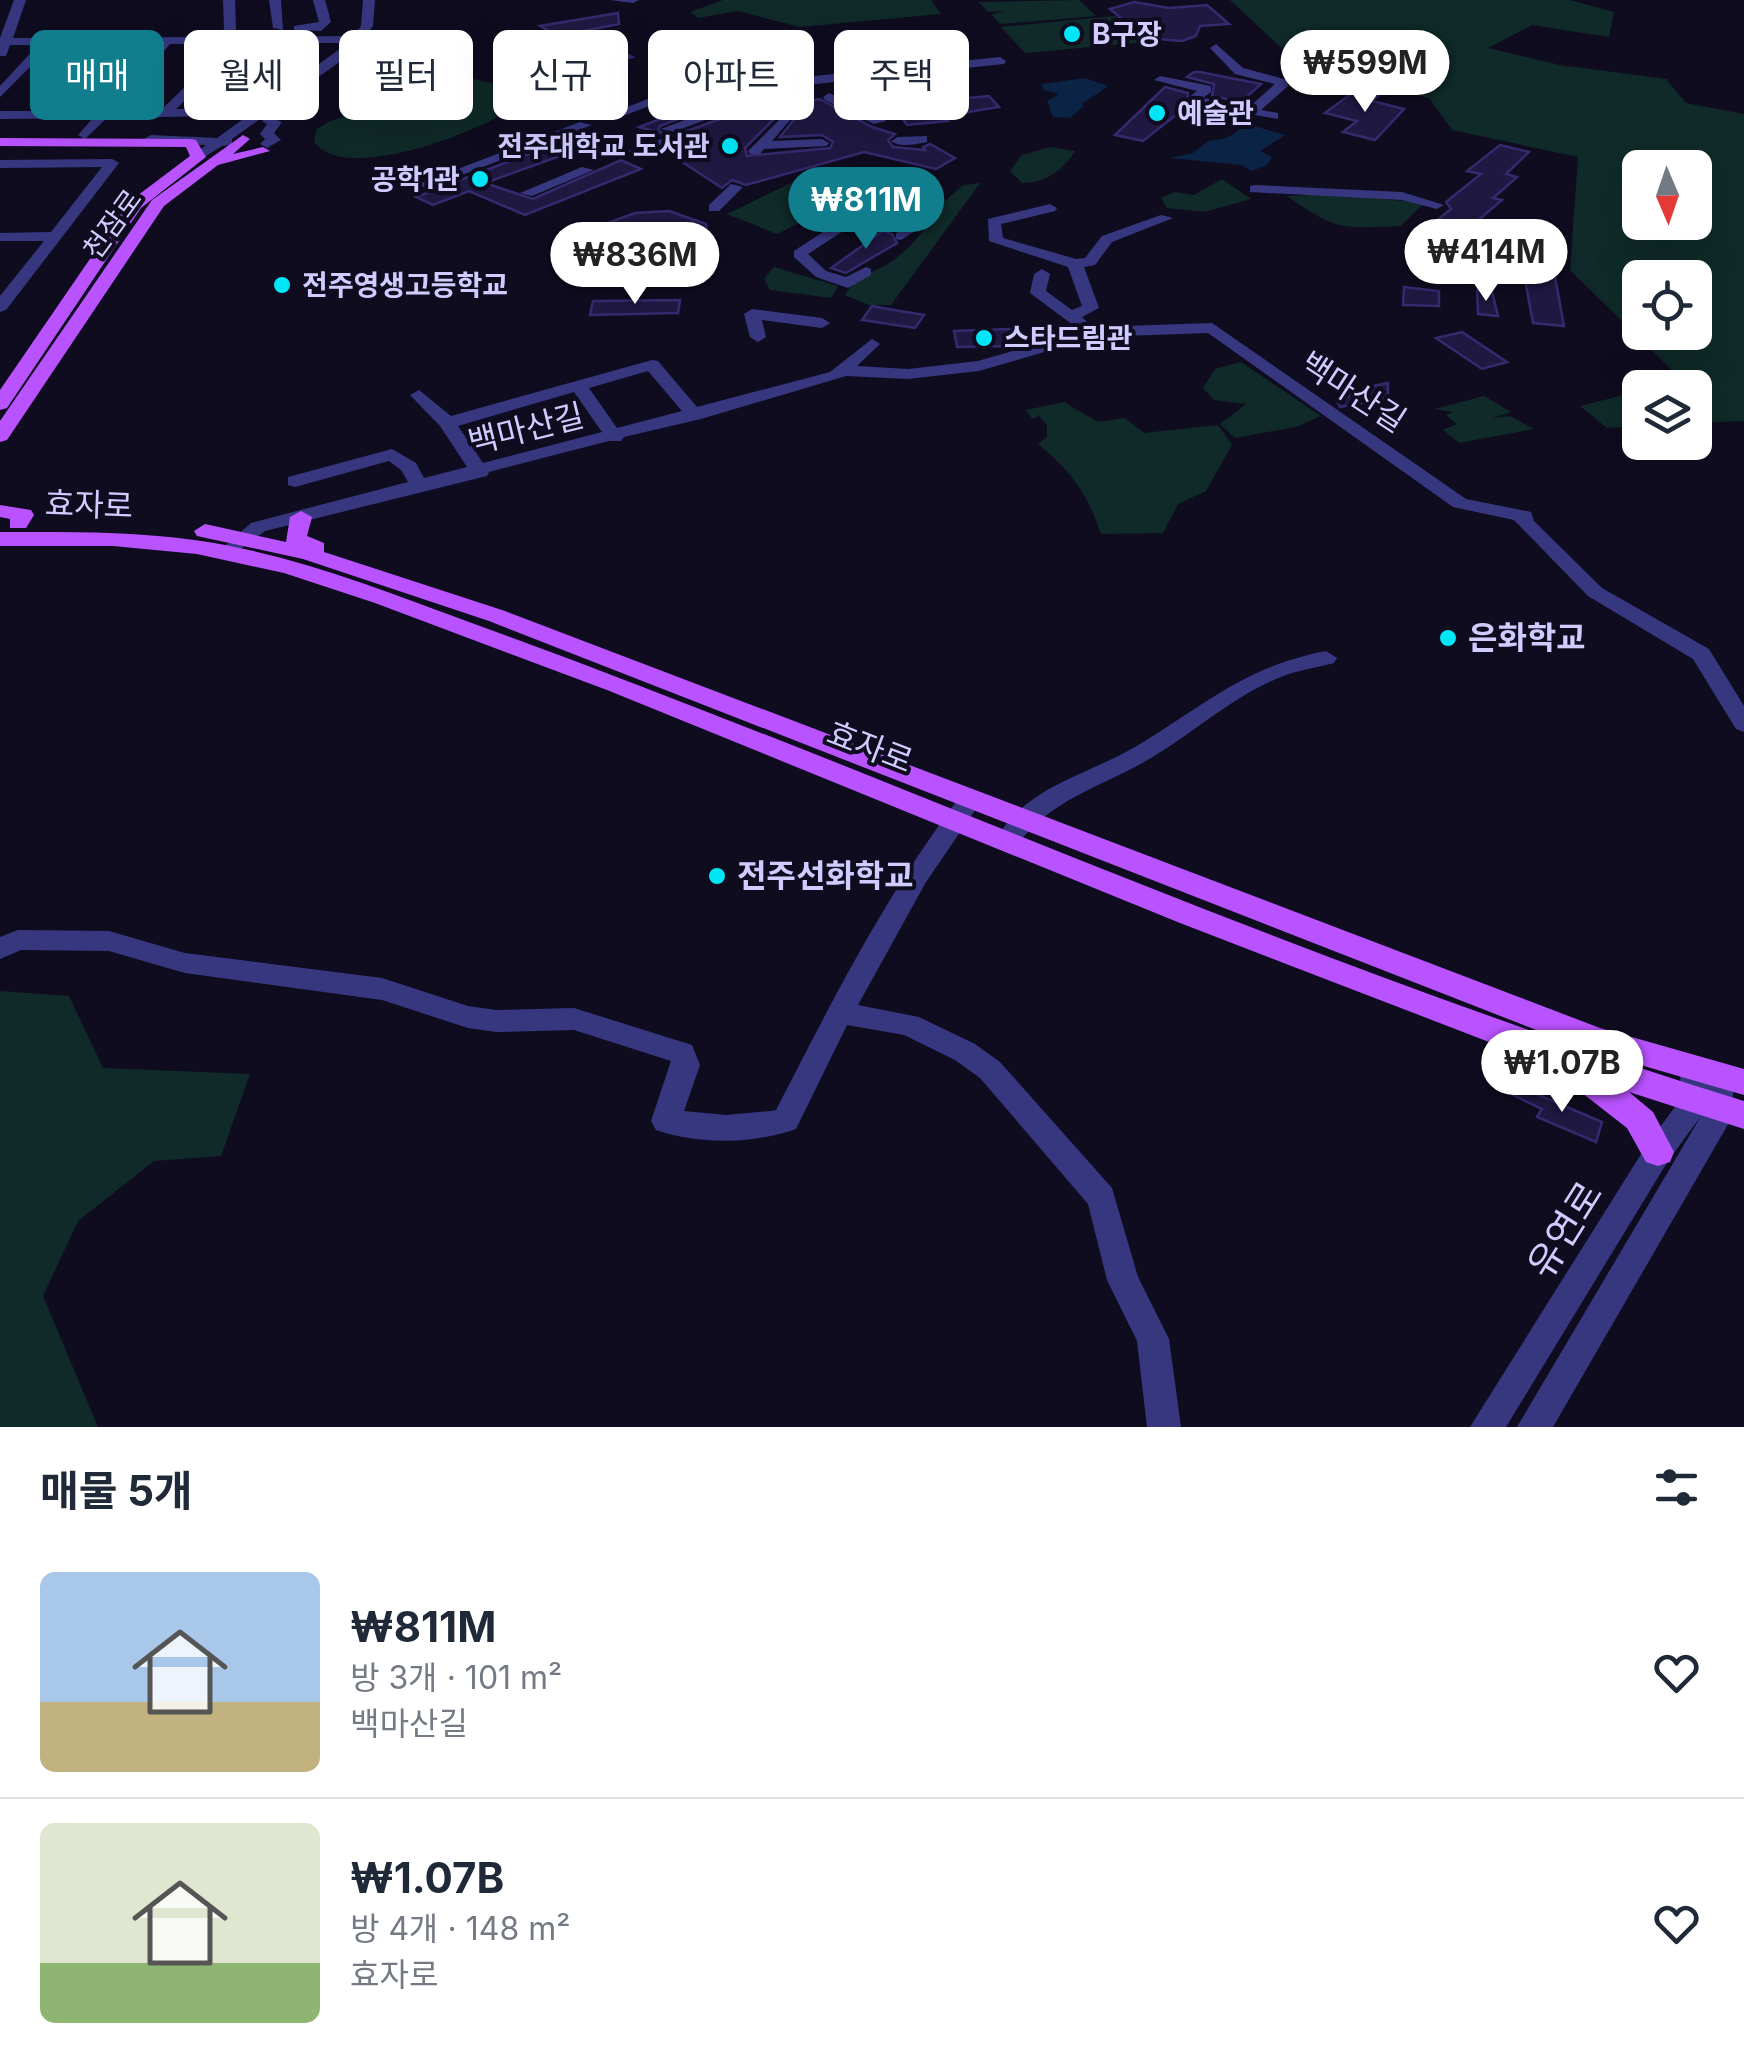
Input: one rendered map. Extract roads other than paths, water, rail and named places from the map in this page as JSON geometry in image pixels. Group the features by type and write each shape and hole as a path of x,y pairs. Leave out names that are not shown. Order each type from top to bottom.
{"main road":[{"path":"0,139 85,135 231,140"},
{"path":"0,139 150,139 190,143 203,160 265,148"},
{"name":"천잠로","path":"0,404 135,205 231,140"},
{"name":"천잠로","path":"0,436 158,203 203,160"},
{"path":"301,517 294,534 298,542 316,548 309,554"},
{"name":"효자로","path":"5,530 309,554 497,616 962,810"},
{"name":"효자로","path":"235,546 1559,1026 1723,1093"},
{"name":"효자로","path":"1014,829 1190,914 1573,1061 1723,1093"},
{"path":"1573,1061 1585,1078 1612,1094 1644,1123 1648,1141 1658,1152"}],"street":[{"path":"0,55 20,0"},
{"path":"227,30 229,0"},
{"path":"275,0 279,28"},
{"path":"271,30 321,28 325,22 319,0"},
{"path":"364,30 370,20 368,0"},
{"name":"천잠로","path":"231,140 269,121 350,61 383,26"},
{"path":"164,40 184,40"},
{"path":"164,43 167,40"},
{"path":"4,42 30,42"},
{"path":"1216,48 1239,72 1284,82 1250,112"},
{"name":"천잠로","path":"231,140 339,56"},
{"path":"4,88 30,60"},
{"path":"814,83 1000,61"},
{"path":"1160,80 1207,88 1193,100 1273,116"},
{"path":"164,114 184,95"},
{"path":"829,97 879,121"},
{"path":"644,119 617,114 648,102"},
{"path":"164,114 184,114"},
{"path":"0,115 30,115"},
{"path":"85,135 99,120"},
{"path":"635,151 707,120"},
{"path":"783,120 756,151 822,143"},
{"path":"265,148 274,140 267,134 275,122 269,121"},
{"path":"423,185 585,125"},
{"path":"150,139 231,140"},
{"path":"0,164 112,163 7,289 0,307"},
{"path":"527,192 587,170"},
{"path":"714,208 736,187"},
{"path":"800,254 901,188"},
{"path":"1255,190 1402,196 1437,205"},
{"path":"884,201 936,213 901,236"},
{"path":"1050,208 993,222 996,241 1074,264 1090,262 1108,239 1166,218"},
{"path":"840,231 859,238"},
{"path":"0,237 55,236"},
{"path":"800,254 828,262"},
{"path":"800,254 821,274 848,283 866,272"},
{"path":"1070,316 1091,308 1074,264"},
{"path":"1042,274 1038,293 1095,332"},
{"path":"758,337 752,314 822,323"},
{"name":"백마산길","path":"235,546 258,527 614,437 845,371 908,374 979,366 1095,332 1212,328 1272,374 1371,436 1460,502 1524,516 1524,522 1595,592 1702,654 1744,724"},
{"name":"백마산길","path":"845,371 872,344"},
{"path":"447,423 652,365 696,415"},
{"path":"576,384 614,437"},
{"path":"419,396 447,423 480,472"},
{"path":"295,481 392,455 409,467 420,487"},
{"path":"1014,829 1038,802 1141,754 1237,686 1297,662 1326,658"},
{"path":"0,949 18,940 110,941 185,963 382,989 468,1017 496,1021 574,1019 682,1052 686,1065 666,1120 706,1127 764,1128 786,1120 840,1012 962,810"},
{"path":"840,1012 909,1025 964,1052 990,1070 1101,1198 1123,1280 1152,1339 1164,1427"},
{"path":"1534,1427 1575,1364 1723,1093"},
{"name":"유연로","path":"1487,1427 1658,1152 1723,1093"},
{"path":"1543,1340 1575,1364"}],"water":[{"path":"1085,78 1108,86 1070,118 1053,117 1047,101 1059,94 1043,90 1042,84"},
{"path":"1247,124 1285,135 1260,151 1272,157 1267,165 1252,171 1241,165 1169,158 1193,153 1208,141 1227,138"}],"place":[{"name":"B구장","path":"1072,34"},
{"name":"예술관","path":"1157,113"},
{"name":"전주대학교 도서관","path":"730,146"},
{"name":"공학1관","path":"480,179"},
{"name":"전주영생고등학교","path":"282,285"},
{"name":"스타드림관","path":"984,338"},
{"name":"은화학교","path":"1448,638"},
{"name":"전주선화학교","path":"717,876"}]}
